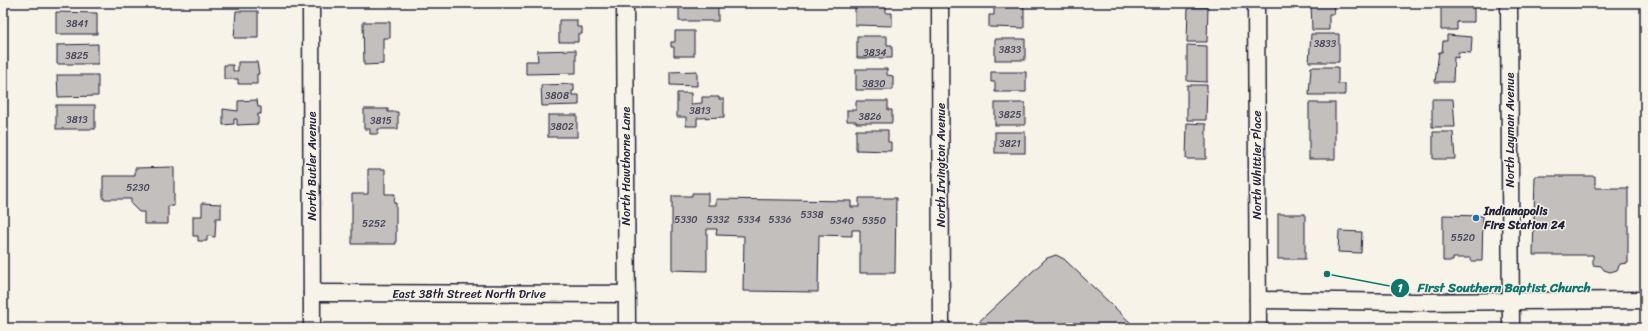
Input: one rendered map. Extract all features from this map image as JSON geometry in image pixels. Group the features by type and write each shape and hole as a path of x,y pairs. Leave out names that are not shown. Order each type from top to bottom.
{"street":[{"name":"North Butler Avenue","path":"311,3 312,328"},
{"name":"North Hawthorne Lane","path":"625,3 627,328"},
{"name":"North Irvington Avenue","path":"940,3 942,328"},
{"name":"North Whittier Place","path":"1256,3 1258,328"},
{"name":"North Layman Avenue","path":"1509,3 1511,328"},
{"name":"East 38th Street North Drive","path":"312,293 627,294"},
{"path":"1258,300 1645,300"}],"building":[{"path":"231,3 256,3 256,6 231,6"},
{"path":"679,3 718,3 718,21 679,21"},
{"path":"1311,3 1333,3 1334,14 1329,14 1329,30 1312,30"},
{"path":"1559,3 1575,3 1575,7 1559,7"},
{"path":"855,4 886,4 886,13 892,13 892,26 855,25"},
{"path":"1441,4 1474,4 1474,22 1457,22 1457,30 1441,30"},
{"path":"994,6 1024,6 1024,28 989,27 989,15 994,15"},
{"path":"1188,7 1208,7 1207,42 1187,42"},
{"path":"236,11 258,11 258,38 234,38"},
{"path":"56,12 97,13 97,34 56,34"},
{"path":"559,20 577,20 577,27 582,27 582,34 578,34 578,42 559,42"},
{"path":"363,22 390,22 390,38 383,38 383,64 364,65"},
{"path":"675,31 694,31 694,56 674,56 674,47 671,47 671,42 675,42"},
{"path":"1311,34 1339,34 1339,62 1309,62"},
{"path":"1447,35 1472,37 1471,53 1458,52 1458,58 1454,57 1453,82 1435,82 1439,52 1442,52 1443,41 1447,41"},
{"path":"857,36 887,36 887,45 892,45 892,58 857,58"},
{"path":"995,39 1025,39 1025,60 995,60"},
{"path":"98,44 98,64 57,64 57,45"},
{"path":"1187,45 1207,46 1207,82 1187,81"},
{"path":"576,50 576,73 526,74 526,61 538,61 537,51"},
{"path":"238,62 257,62 259,74 257,74 257,84 238,84 238,79 224,79 224,65 233,65 233,71 238,71"},
{"path":"1311,67 1338,67 1338,84 1345,84 1345,95 1309,95"},
{"path":"856,69 887,69 887,75 893,76 893,90 856,90"},
{"path":"697,71 697,86 670,85 670,72"},
{"path":"991,72 1026,72 1026,92 995,92 995,82 991,82"},
{"path":"57,75 98,75 98,96 58,97"},
{"path":"574,84 574,91 572,91 572,95 579,95 579,105 542,106 541,85"},
{"path":"1187,85 1207,85 1206,120 1187,120"},
{"path":"677,93 691,93 691,104 702,103 702,97 719,97 719,99 724,99 724,117 697,118 697,126 686,126 686,117 677,117"},
{"path":"1432,99 1453,99 1455,127 1432,127"},
{"path":"257,100 258,107 261,107 261,114 258,114 258,124 237,125 237,119 234,119 234,124 223,125 223,109 238,111 238,101"},
{"path":"856,101 888,101 888,110 892,110 892,123 856,123 856,121 847,121 847,110 856,110"},
{"path":"995,103 1025,103 1025,125 995,125"},
{"path":"1309,103 1335,103 1335,159 1309,159"},
{"path":"56,105 95,105 95,129 56,129"},
{"path":"364,109 388,109 388,112 398,112 398,129 378,129 378,134 370,134 370,129 364,129"},
{"path":"548,115 577,115 577,137 548,137"},
{"path":"1187,123 1206,124 1206,159 1186,159"},
{"path":"856,130 888,130 888,142 891,142 891,151 856,150"},
{"path":"995,132 1025,132 1025,153 995,153"},
{"path":"1433,132 1453,132 1455,159 1433,159"},
{"path":"174,167 174,206 168,206 168,224 144,224 144,212 139,212 131,204 131,199 103,199 103,176 135,176 135,168"},
{"path":"368,169 385,169 385,194 395,194 396,244 352,244 352,194 368,194"},
{"path":"1535,176 1595,176 1595,188 1628,188 1628,263 1620,264 1617,270 1610,272 1604,270 1601,266 1593,265 1593,255 1533,255"},
{"path":"692,193 708,193 708,205 716,205 716,199 851,201 851,207 859,207 859,198 896,198 895,273 860,273 860,230 852,230 852,236 819,235 818,292 743,291 744,236 716,235 717,229 707,229 707,271 672,270 672,196 692,196"},
{"path":"202,203 221,204 221,218 216,218 215,237 207,236 207,241 198,241 198,236 193,236 193,216 202,216"},
{"path":"1278,214 1305,214 1305,259 1278,259"},
{"path":"1443,215 1483,216 1482,261 1471,261 1471,258 1453,258 1453,261 1443,261"},
{"path":"1339,231 1362,232 1361,253 1338,252"},
{"path":"1056,255 1064,259 1136,328 972,328 1047,258"}],"place":[{"name":"Indianapolis Fire Station 24","path":"1476,218"},
{"name":"First Southern Baptist Church","path":"1327,274"}]}
